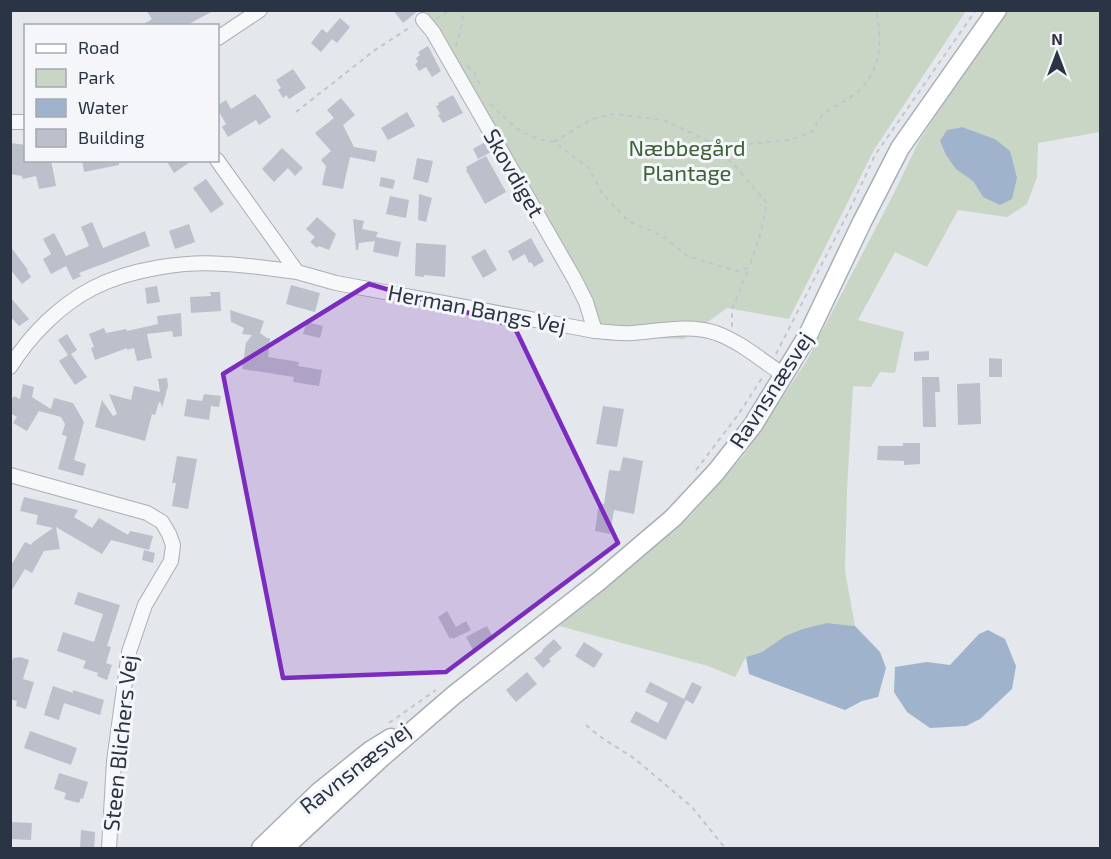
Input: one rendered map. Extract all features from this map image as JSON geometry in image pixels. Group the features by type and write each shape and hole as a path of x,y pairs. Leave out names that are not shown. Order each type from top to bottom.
{"main road":[{"name":"Ravnsnæsvej","path":"284,849 381,758 454,695 599,581 673,518 716,472 753,424 775,373 808,335 900,148 998,10"},
{"name":"Ravnsnæsvej","path":"261,849 320,792 370,751 454,695"}],"street":[{"path":"219,37 260,10"},
{"name":"Skovdiget","path":"423,20 433,32 575,280 586,302 595,331"},
{"path":"218,162 297,272"},
{"name":"Herman Bangs Vej","path":"10,367 37,332 68,304 93,288 119,277 155,268 191,264 223,264 297,272 336,283 595,331 629,333 680,328 714,332 732,340 775,373"},
{"name":"Steen Blichers Vej","path":"10,475 147,513 162,522 173,545 171,561 145,605 129,652 114,761 109,849"}],"path":[{"path":"456,49 463,10"},
{"path":"708,141 751,145 791,140 813,131 825,111 848,99 862,87 876,66 879,25 876,10"},
{"path":"296,112 375,50 423,20"},
{"path":"464,63 475,73 482,91"},
{"path":"485,100 517,129 537,139 554,142 590,168 602,193 628,221 663,236 687,256 736,271 748,268"},
{"path":"554,142 592,119 614,114 664,120 708,141 734,165 767,203 760,235 732,309 732,340"},
{"path":"696,470 738,415 775,373"},
{"path":"383,727 436,690"},
{"path":"586,725 635,759 692,807 725,849"}],"highlighted area":[{"path":"369,284 514,326 618,543 446,672 283,678 223,374"}],"green space":[{"name":"Næbbegård Plantage","path":"426,11 966,11 874,150 789,319 727,308 684,339 596,336 583,283"},
{"path":"1005,11 1100,11 1100,132 1038,143 1037,177 1027,204 1007,217 958,210 927,267 895,252 858,320 904,332 895,373 880,372 871,387 853,386 845,571 855,626 827,623 785,636 762,652 746,657 735,677 708,666 559,626 690,516 744,455 806,362 919,141","holes":["962,127 995,139 983,197 947,130"]}],"water":[{"path":"962,127 995,139 1010,151 1017,178 1012,199 1000,205 983,197 973,181 956,169 946,155 940,141 947,130"},
{"path":"827,623 855,626 880,652 886,668 878,697 862,701 845,710 749,674 746,657 762,652 785,636"},
{"path":"988,630 1005,639 1016,666 1012,689 980,719 966,726 930,728 907,712 894,692 895,667 927,662 950,665 979,634"}],"building":[{"path":"146,10 215,10 189,24 144,24 152,19"},
{"path":"393,10 419,10 403,23"},
{"path":"340,18 350,27 337,43 332,39 321,52 311,43 322,29 327,33"},
{"path":"428,46 441,71 432,77 426,67 419,71 415,64 418,62 416,58 420,55 418,52"},
{"path":"293,69 306,88 289,99 286,95 283,98 276,80"},
{"path":"255,94 271,117 259,125 256,120 228,137 222,127 226,124 219,112 219,104 226,100 231,109"},
{"path":"453,95 463,113 443,123 436,106"},
{"path":"341,98 355,115 343,125 354,147 377,151 375,162 350,157 343,189 322,185 326,166 321,160 331,151 315,133 334,118 327,110"},
{"path":"407,112 415,126 388,140 381,128"},
{"path":"485,142 491,152 478,159 473,149"},
{"path":"10,143 24,145 24,162 51,162 56,186 39,189 36,176 23,179 22,176 10,174"},
{"path":"282,148 303,168 295,176 288,168 274,182 262,169"},
{"path":"486,156 506,192 485,204 466,167"},
{"path":"417,158 433,161 428,183 413,179"},
{"path":"82,162 119,162 119,165 84,172"},
{"path":"167,162 190,162 174,173"},
{"path":"381,177 395,180 393,189 379,186"},
{"path":"206,179 224,204 211,213 193,188"},
{"path":"419,194 432,198 426,222 418,220"},
{"path":"390,196 409,200 406,218 386,214"},
{"path":"317,217 336,234 329,250 319,246 317,248 310,242 315,237 306,229"},
{"path":"353,219 364,221 362,229 378,232 376,237 401,242 398,257 373,252 375,241 359,243 358,250 356,250"},
{"path":"92,222 103,248 145,231 150,246 79,273 81,276 73,280 66,266 51,274 43,259 51,254 43,239 54,233 66,256 89,246 81,227"},
{"path":"189,224 195,242 175,249 169,231"},
{"path":"531,238 544,261 534,267 531,262 529,263 525,254 513,261 508,251"},
{"path":"416,243 446,245 445,277 415,276"},
{"path":"10,246 31,277 22,284 10,269"},
{"path":"485,249 497,270 483,278 471,257"},
{"path":"291,285 320,293 315,312 286,304"},
{"path":"157,286 160,302 147,304 145,288"},
{"path":"210,292 220,292 221,311 191,313 190,297 211,296"},
{"path":"10,297 29,319 19,326 10,316"},
{"path":"230,310 264,321 260,333 270,338 268,357 299,362 298,366 322,370 319,386 293,382 294,377 242,369 246,343 252,335 242,334 244,328 231,322"},
{"path":"181,313 182,336 173,337 172,331 147,334 152,358 137,361 134,348 127,350 127,348 95,360 91,348 94,347 89,334 104,328 106,333 158,324 157,316"},
{"path":"307,322 323,326 320,338 303,334"},
{"path":"67,334 77,350 71,354 87,377 75,385 59,361 68,355 58,340"},
{"path":"929,351 929,360 914,361 914,352"},
{"path":"989,358 1002,359 1002,377 989,377"},
{"path":"922,377 939,377 940,392 935,392 936,427 923,427"},
{"path":"167,378 168,386 162,408 159,402 155,415 152,414 145,441 95,427 102,400 113,416 117,414 109,394 131,400 134,386 160,392 158,379"},
{"path":"980,383 981,424 958,425 957,384"},
{"path":"23,384 34,387 32,397 51,409 54,398 73,403 84,422 74,460 86,464 83,476 58,469 67,436 62,435 65,424 61,417 39,411 27,431 13,423 17,417 10,413 10,402 14,396 20,399"},
{"path":"204,394 221,396 219,407 211,406 209,420 184,416 187,399 202,401"},
{"path":"603,406 624,409 617,447 596,444"},
{"path":"903,443 920,443 920,464 904,465 904,461 877,460 878,446 903,446"},
{"path":"177,456 197,459 188,509 172,506 176,483 172,483"},
{"path":"623,457 643,461 634,514 614,510 610,534 595,531 599,503 604,504 609,470 620,471"},
{"path":"24,497 78,510 74,517 92,528 99,518 128,535 130,531 153,536 149,550 111,540 102,554 56,527 60,549 44,551 32,573 25,569 10,593 10,567 25,542 31,545 53,528 36,524 38,515 20,511"},
{"path":"144,550 155,553 153,563 142,560"},
{"path":"78,592 120,605 107,646 111,647 106,663 112,665 107,680 97,676 98,673 83,668 86,661 57,651 63,632 94,642 103,614 74,604"},
{"path":"447,611 456,627 466,621 471,630 450,639 438,617"},
{"path":"487,626 494,639 473,650 466,637"},
{"path":"554,639 562,648 549,659 551,661 543,668 534,658"},
{"path":"584,642 603,654 594,668 575,656"},
{"path":"20,657 29,660 23,679 34,682 26,709 16,706 17,701 10,699 10,669 13,658"},
{"path":"527,672 537,684 516,702 506,690"},
{"path":"650,682 684,699 692,682 702,687 693,704 686,700 666,740 630,722 636,711 658,723 668,703 645,692"},
{"path":"53,686 104,700 100,715 64,703 59,720 44,715"},
{"path":"30,731 77,748 71,765 24,748"},
{"path":"59,773 88,782 83,799 81,798 79,803 64,799 66,793 54,789"},
{"path":"10,822 32,823 31,840 10,839"},
{"path":"81,830 95,832 94,849 80,849"}]}
